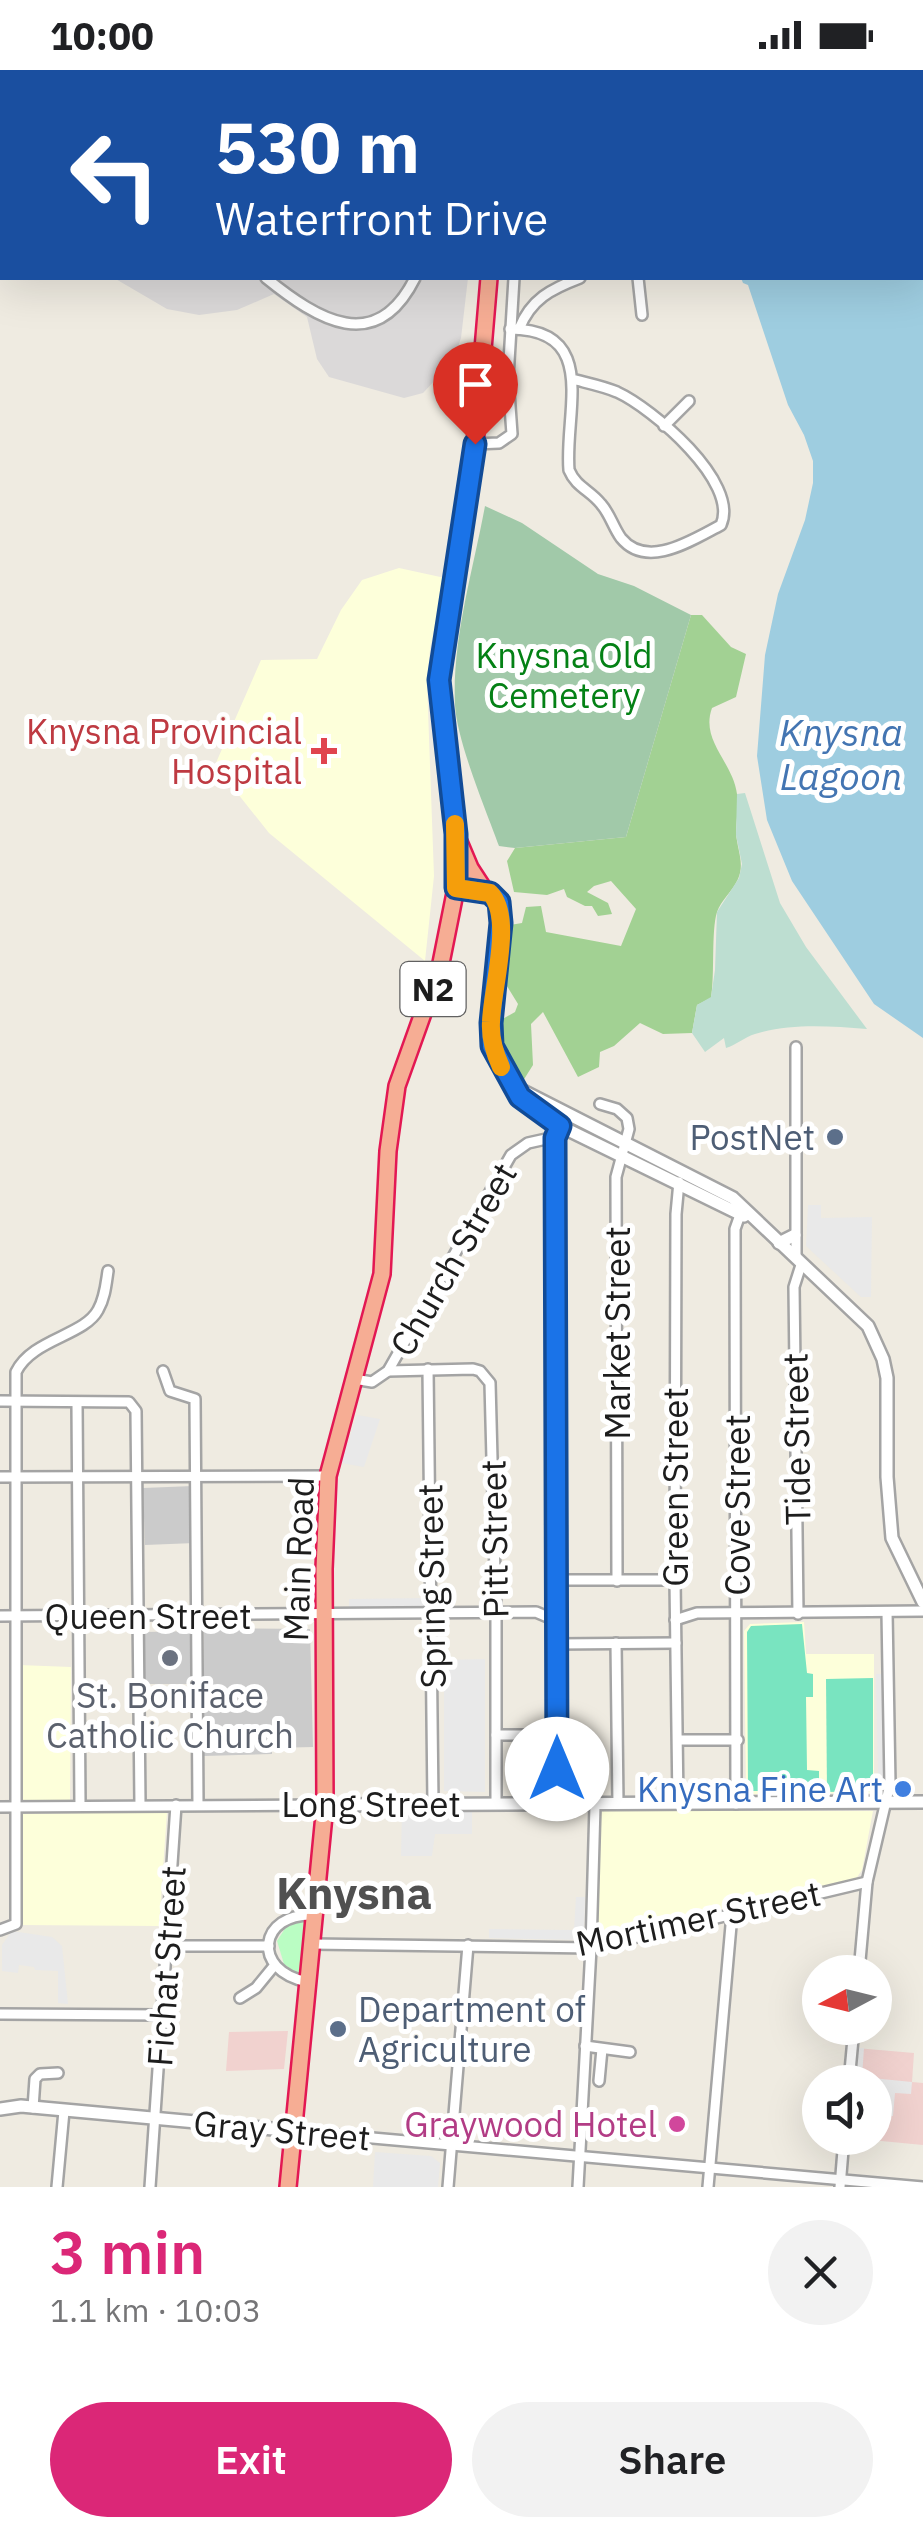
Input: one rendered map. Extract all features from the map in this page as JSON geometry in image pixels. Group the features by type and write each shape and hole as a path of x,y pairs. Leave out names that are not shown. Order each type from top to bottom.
{"highway":[{"name":"N2","path":"456,888 456,834 439,680 475,444 489,280"},
{"path":"456,834 485,891"},
{"name":"Main Road","path":"288,2187 325,1804 328,1476 382,1274 388,1151 397,1086 442,963 456,888"}],"street":[{"path":"269,280 314,310 362,325 392,312 414,280"},
{"path":"475,444 499,443 512,434 514,280"},
{"path":"514,329 542,295 576,280"},
{"path":"638,280 642,315"},
{"path":"514,329 546,335 560,343 569,360 569,470 576,483 603,506 622,538 647,554 721,525 724,518 705,464 620,393 572,379"},
{"path":"664,426 689,400"},
{"path":"456,888 485,891 499,902 492,1046 500,1067 528,1106 561,1127 622,1148 682,1177 744,1214 868,1326 883,1359 892,1538 923,1602"},
{"name":"Tide Street","path":"796,1047 798,1614"},
{"name":"Market Street","path":"600,1104 617,1109 628,1118 629,1129 616,1177 617,1581"},
{"path":"557,1804 561,1127"},
{"name":"Church Street","path":"354,1379 372,1382 388,1371 512,1154 561,1127"},
{"name":"Green Street","path":"678,1804 674,1580 676,1233 682,1177"},
{"name":"Cove Street","path":"736,1804 735,1229 744,1214"},
{"path":"778,1243 795,1235"},
{"path":"0,1930 16,1924 16,1372 23,1359 93,1317 104,1297 108,1271"},
{"name":"Spring Street","path":"428,1369 433,1804"},
{"name":"Pitt Street","path":"388,1371 473,1369 490,1382 496,1804"},
{"path":"164,1371 170,1391 195,1399 198,1804"},
{"path":"0,1401 129,1402 136,1411 140,1804"},
{"path":"77,1402 80,1806"},
{"path":"0,1477 328,1476"},
{"path":"557,1580 674,1580"},
{"name":"Queen Street","path":"536,1612 556,1602"},
{"path":"675,1602 696,1613"},
{"path":"675,1620 696,1613 923,1611"},
{"name":"Queen Street","path":"0,1616 536,1612 557,1621"},
{"path":"861,1955 867,1882 890,1784 887,1612"},
{"path":"616,1643 618,1804"},
{"path":"557,1644 676,1643"},
{"path":"496,1735 557,1735"},
{"path":"678,1740 738,1740"},
{"name":"Long Street","path":"0,1808 140,1804 923,1802"},
{"name":"Fichat Street","path":"150,2187 176,1805"},
{"path":"578,2187 592,1948 595,1805"},
{"name":"Mortimer Street","path":"312,1944 592,1948 867,1882"},
{"path":"708,2187 732,1914"},
{"path":"308,1982 290,1978 274,1966 269,1946 281,1922 298,1915 314,1915"},
{"path":"448,2187 468,1945"},
{"path":"167,1946 269,1946"},
{"path":"240,1998 256,1988 274,1966"},
{"path":"0,2014 162,2015"},
{"path":"585,2046 630,2052"},
{"path":"599,2081 602,2049"},
{"path":"33,2108 35,2079 40,2074 58,2073"},
{"name":"Gray Street","path":"0,2108 64,2110 710,2166 840,2182 923,2186"},
{"path":"57,2187 64,2110"},
{"path":"840,2182 842,2155"},
{"path":"796,2174 796,2187"}],"shaded area":[{"path":"117,280 468,280 461,338 453,361 423,393 404,398 329,377 317,359 307,317 274,294 237,310 199,315 167,309"},
{"name":"Knysna Provincial Hospital","path":"399,568 445,578 427,682 434,876 425,961 269,833 215,765 261,660 317,659 341,610 362,580"},
{"path":"745,793 780,903 806,947 867,1029 782,1028 755,1034 726,1048 724,1038 705,1052 692,1033 697,1005 711,997 717,912 739,878 742,864 736,835 737,794"},
{"path":"808,1205 821,1205 821,1218 872,1217 871,1297 861,1297 806,1246"},
{"path":"357,1415 380,1419 364,1467 341,1463"},
{"path":"193,1486 195,1543 145,1545 143,1488"},
{"path":"428,1598 428,1607 349,1608 349,1599"},
{"path":"804,1622 806,1654 874,1654 874,1793 752,1794 746,1788 744,1631 750,1624"},
{"path":"204,1628 310,1629 313,1747 272,1748 272,1754 204,1756"},
{"name":"St. Boniface Catholic Church","path":"195,1631 196,1684 144,1684 144,1632"},
{"path":"485,1659 485,1792 444,1791 444,1660"},
{"path":"19,1665 71,1667 70,1802 19,1803"},
{"path":"876,1674 884,1674 885,1780 878,1775"},
{"path":"402,1808 472,1808 472,1834 435,1834 432,1856 401,1856"},
{"path":"600,1811 873,1811 862,1870 855,1880 593,1943"},
{"path":"167,1812 159,1926 19,1925 19,1814"},
{"path":"576,1897 585,1897 584,1940 489,1938 489,1929 574,1930"},
{"path":"12,1931 52,1937 62,1946 68,2004 58,2003 58,1971 19,1965 18,1973 2,1971 2,1945"},
{"path":"288,2031 284,2069 226,2071 229,2032"},
{"path":"856,2048 914,2053 912,2082 923,2083 923,2145 892,2142 892,2065 854,2065"},
{"path":"856,2048 864,2048 863,2065 854,2065"},
{"path":"892,2080 912,2082 911,2094 895,2093 893,2116"},
{"path":"375,2152 431,2156 440,2163 438,2187 373,2187"}],"green space":[{"name":"Knysna Old Cemetery","path":"485,506 522,523 598,574 634,586 691,615 626,837 515,848 499,846 466,756 455,705 460,630"},
{"path":"691,615 702,615 731,647 746,654 736,697 712,708 709,720 737,794 736,833 741,868 717,912 711,998 697,1005 692,1033 663,1034 640,1023 614,1046 600,1052 599,1067 578,1077 543,1012 531,1024 533,1065 521,1084 503,1063 498,1040 499,1021 515,1012 518,1004 502,978 510,925 522,923 526,907 541,906 546,932 621,946 636,909 611,881 587,892 608,903 612,914 598,916 592,906 567,897 564,889 547,895 514,892 507,861 515,848 626,837"},
{"path":"802,1624 807,1673 813,1674 813,1697 806,1697 807,1770 819,1771 819,1791 753,1791 748,1788 747,1632 751,1626"},
{"path":"873,1678 873,1791 827,1792 826,1679"},
{"path":"305,1920 301,1977 284,1964 277,1941 286,1927"}],"water":[{"name":"Knysna Lagoon","path":"742,280 923,280 923,1038 874,1004 792,881 767,820 757,756 765,655 778,594 805,520 813,461 788,405 748,285"}],"slow traffic":[{"path":"455,824 456,888 490,893 501,910 491,1023 492,1046 501,1067"}],"place":[{"name":"Knysna Provincial Hospital","path":"324,751"},
{"name":"PostNet","path":"835,1137"},
{"name":"St. Boniface Catholic Church","path":"170,1658"},
{"name":"Knysna Fine Art","path":"903,1789"},
{"name":"Department of Agriculture","path":"338,2029"},
{"name":"Graywood Hotel","path":"677,2124"}],"district":[{"name":"Knysna","path":"354,1892"}],"route":[{"path":"475,444 440,658 441,714 456,834 456,888 490,893 501,910 492,1046 500,1067 520,1097 560,1126 555,1138 557,1769"}]}
